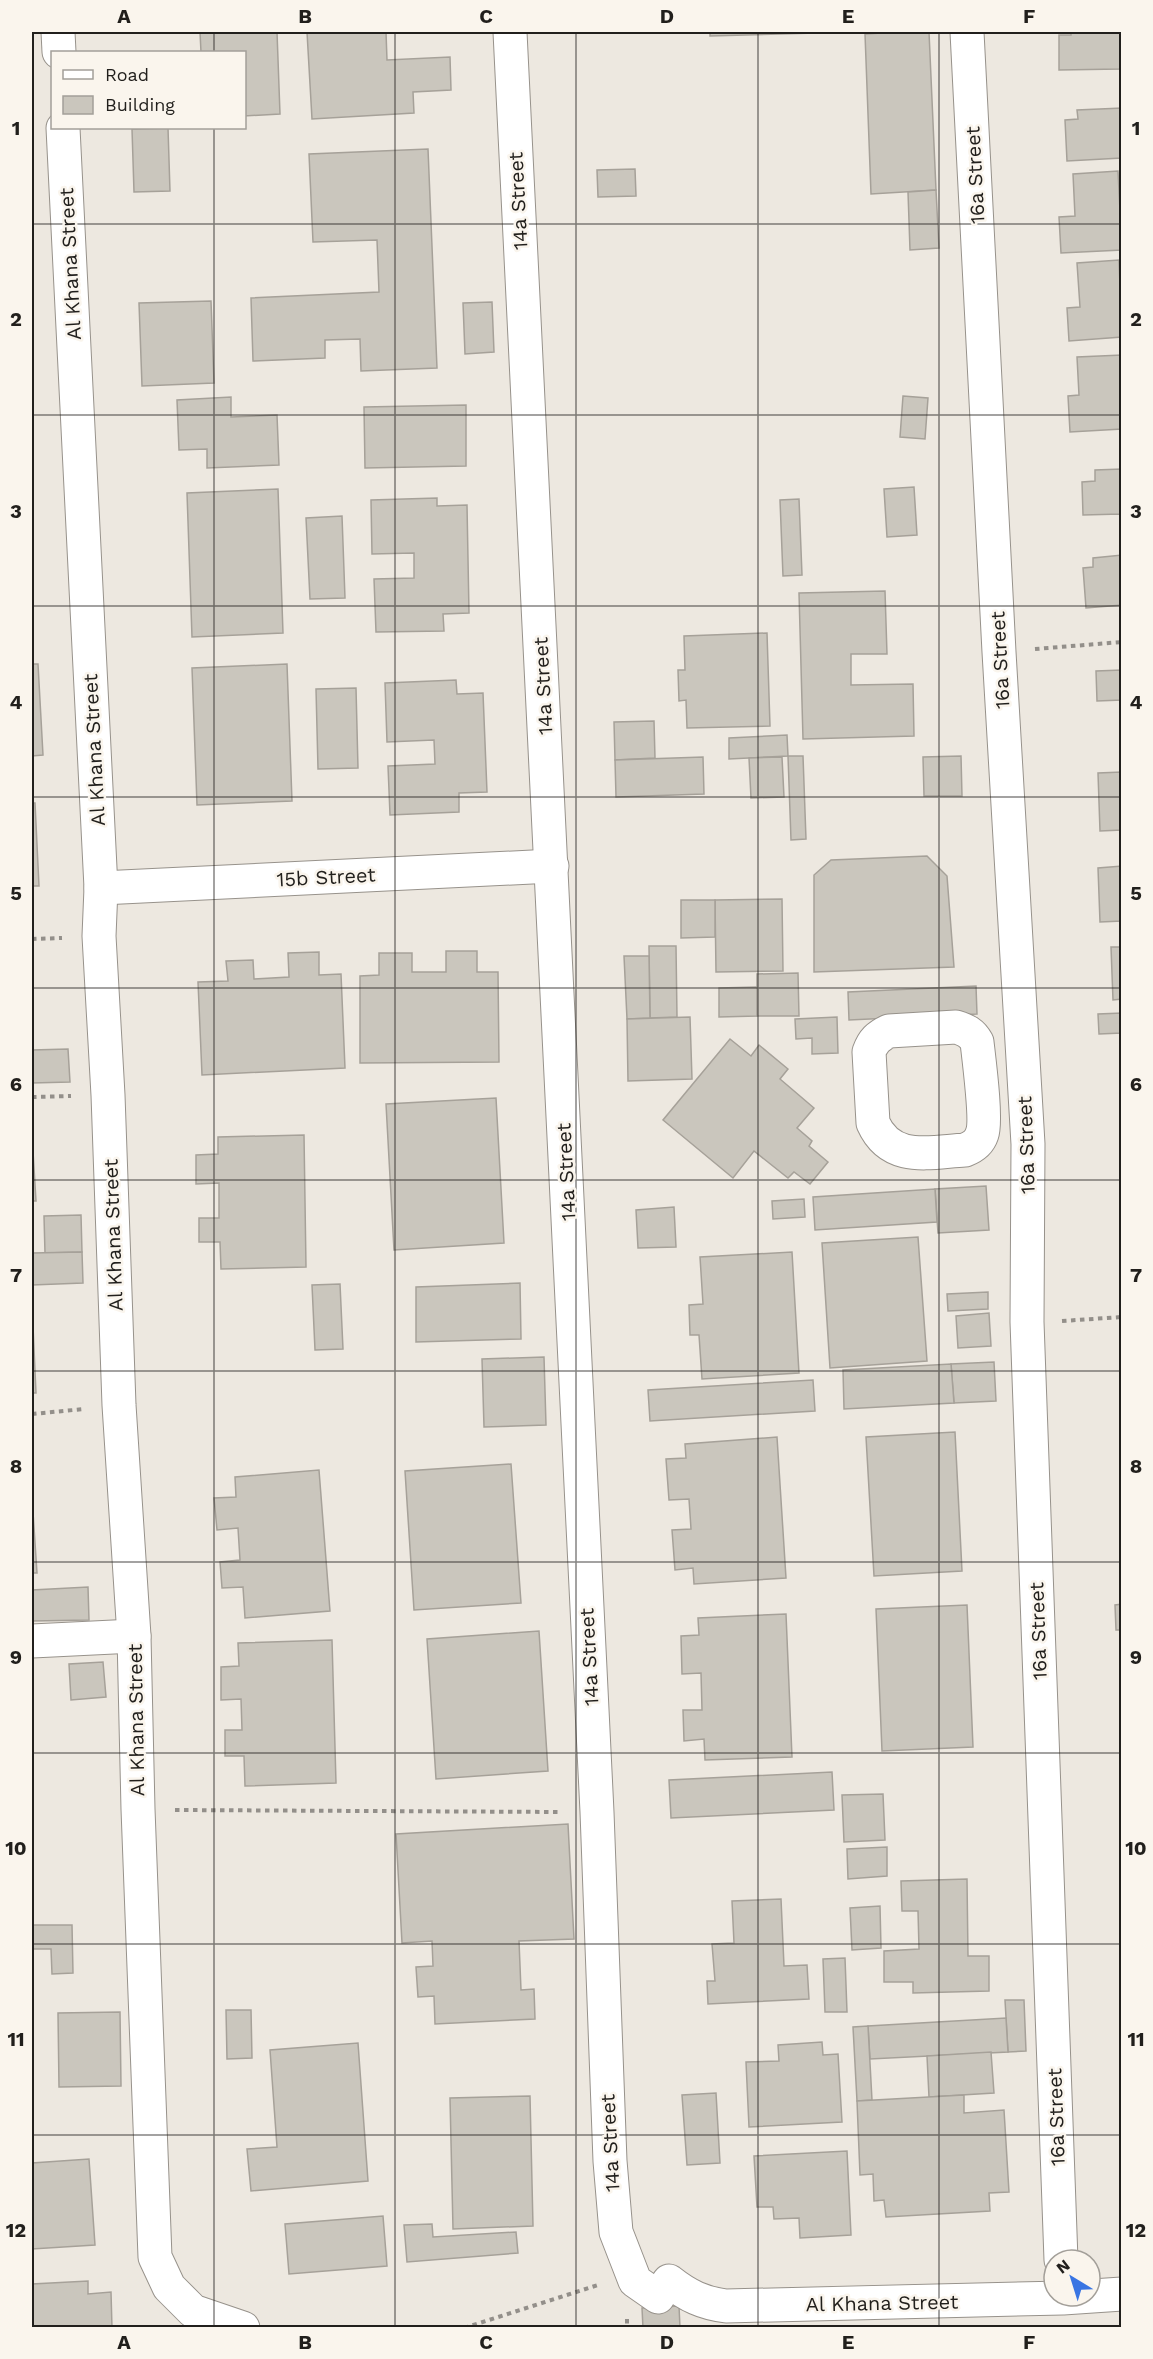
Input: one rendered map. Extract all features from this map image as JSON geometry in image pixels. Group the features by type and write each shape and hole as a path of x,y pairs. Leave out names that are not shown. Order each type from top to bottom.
{"street":[{"path":"58,32 59,51"},
{"name":"14a Street","path":"510,32 597,1812 610,2161 616,2232 635,2281 658,2297"},
{"name":"16a Street","path":"967,32 999,652 1028,1144 1027,1323 1061,2248"},
{"name":"Al Khana Street","path":"63,129 101,888 99,936 108,1095 119,1405 134,1636 138,1809 155,2257 170,2287 195,2318"},
{"name":"15b Street","path":"101,888 552,866"},
{"path":"956,1027 965,1029 972,1035 977,1042 984,1124 980,1140 965,1150 908,1153 896,1149 878,1134 871,1112 869,1052 879,1035 889,1031 956,1027"},
{"path":"980,1140 994,1146 1028,1144"},
{"path":"32,1641 134,1636"},
{"name":"Al Khana Street","path":"658,2297 669,2281 686,2295 705,2303 899,2315 1042,2299"},
{"name":"Al Khana Street","path":"1102,2295 1122,2294"},
{"path":"195,2318 243,2328"}],"path":[{"path":"999,652 1122,642"},
{"path":"1027,1323 1122,1317"},
{"path":"32,1414 119,1405"},
{"path":"138,1809 597,1812"},
{"path":"464,2328 604,2283"}],"building":[{"path":"200,32 277,32 280,114 246,116 246,51 201,51"},
{"path":"307,32 386,32 387,60 450,57 451,90 413,92 414,113 312,119"},
{"path":"710,32 853,32 710,36"},
{"path":"929,32 936,190 871,194 865,34"},
{"path":"1071,32 1122,32 1120,69 1059,70 1059,35 1071,35"},
{"path":"1122,108 1122,158 1067,161 1065,120 1078,119 1077,110"},
{"path":"132,129 168,129 170,191 134,192"},
{"path":"428,149 437,368 361,371 360,339 325,340 325,358 253,361 251,298 379,292 377,240 313,242 309,154"},
{"path":"635,169 636,196 598,197 597,170"},
{"path":"1118,171 1122,250 1061,253 1059,217 1075,216 1073,174"},
{"path":"936,190 939,248 910,250 908,192"},
{"path":"1119,260 1122,337 1069,341 1067,308 1080,307 1077,263"},
{"path":"211,301 214,383 142,386 139,303"},
{"path":"492,302 494,352 465,354 463,303"},
{"path":"1122,355 1122,429 1070,432 1068,396 1079,395 1077,357"},
{"path":"903,396 928,398 925,439 900,437"},
{"path":"231,397 231,417 277,415 279,465 207,468 207,449 179,450 177,400"},
{"path":"466,405 466,466 365,468 364,407"},
{"path":"1122,469 1122,517 1121,514 1083,515 1082,482 1095,481 1095,470"},
{"path":"914,487 917,535 887,537 884,489"},
{"path":"278,489 283,633 192,637 187,493"},
{"path":"437,498 437,506 467,505 469,613 443,614 444,631 376,632 374,579 414,578 414,553 372,554 371,500"},
{"path":"799,499 802,575 783,576 780,500"},
{"path":"342,516 345,598 310,599 306,518"},
{"path":"1122,555 1122,605 1086,608 1083,568 1093,567 1093,558"},
{"path":"885,591 887,654 851,654 851,685 913,684 914,736 803,739 799,593"},
{"path":"767,633 770,726 687,728 686,700 679,701 678,670 685,670 684,636"},
{"path":"32,664 38,664 43,755 32,756"},
{"path":"287,664 292,801 197,805 192,668"},
{"path":"1122,670 1122,700 1097,701 1096,671"},
{"path":"456,680 457,694 483,693 487,792 459,793 459,812 390,815 388,766 435,764 434,740 387,742 385,683"},
{"path":"356,688 358,768 318,769 316,689"},
{"path":"654,721 655,758 615,760 614,722"},
{"path":"787,735 788,756 729,759 729,738"},
{"path":"788,756 803,756 806,839 791,840"},
{"path":"961,756 962,796 924,796 923,757"},
{"path":"703,757 704,794 616,797 615,760"},
{"path":"782,757 784,797 751,798 749,758"},
{"path":"1122,772 1122,830 1100,831 1098,773"},
{"path":"32,803 35,803 39,886 32,886"},
{"path":"927,856 947,876 954,967 814,972 814,875 831,860"},
{"path":"1122,866 1122,921 1100,922 1098,868"},
{"path":"782,899 783,971 716,972 715,900"},
{"path":"681,900 715,900 715,937 681,938"},
{"path":"649,946 676,946 677,1017 650,1018"},
{"path":"1111,947 1122,947 1122,999 1113,1000"},
{"path":"446,951 477,951 477,972 498,972 499,1062 360,1063 360,976 379,975 379,953 412,953 412,972 446,972"},
{"path":"319,952 319,975 341,974 345,1068 202,1075 198,982 228,981 226,961 253,960 254,979 289,977 288,953"},
{"path":"624,956 649,956 650,1018 627,1019"},
{"path":"798,973 799,1016 757,1016 757,974"},
{"path":"976,986 977,1014 849,1020 848,992"},
{"path":"757,987 757,1016 719,1017 719,988"},
{"path":"1122,1013 1122,1033 1099,1034 1098,1014"},
{"path":"690,1017 692,1079 628,1081 627,1019"},
{"path":"837,1017 838,1053 812,1054 812,1038 796,1039 795,1019"},
{"path":"730,1039 751,1056 759,1045 788,1069 780,1079 814,1108 797,1128 812,1141 809,1146 828,1162 810,1184 794,1172 788,1178 754,1151 733,1178 663,1120"},
{"path":"68,1049 70,1082 32,1083 32,1050"},
{"path":"496,1098 504,1243 394,1250 386,1104"},
{"path":"32,1135 36,1201 32,1201"},
{"path":"304,1135 306,1267 221,1269 220,1242 199,1242 199,1218 219,1218 219,1183 196,1184 196,1155 218,1154 218,1137"},
{"path":"986,1186 989,1230 938,1233 935,1189"},
{"path":"935,1189 937,1222 815,1230 813,1197"},
{"path":"804,1199 805,1217 773,1219 772,1201"},
{"path":"674,1207 676,1247 638,1248 636,1210"},
{"path":"81,1215 82,1252 45,1253 44,1216"},
{"path":"918,1237 927,1361 830,1368 822,1243"},
{"path":"82,1252 83,1283 32,1285 32,1253"},
{"path":"792,1252 799,1373 702,1379 699,1335 690,1335 689,1305 703,1304 700,1257"},
{"path":"520,1283 521,1339 416,1342 416,1287"},
{"path":"340,1284 343,1349 315,1350 312,1285"},
{"path":"988,1292 988,1309 948,1311 947,1294"},
{"path":"32,1304 36,1393 32,1393"},
{"path":"989,1313 991,1346 958,1348 956,1316"},
{"path":"544,1357 546,1425 484,1427 482,1359"},
{"path":"994,1362 996,1401 954,1403 951,1364"},
{"path":"951,1364 954,1403 844,1409 843,1370"},
{"path":"813,1380 815,1411 650,1421 648,1390"},
{"path":"955,1432 962,1571 874,1576 866,1437"},
{"path":"777,1437 786,1578 694,1584 693,1568 675,1570 672,1530 691,1529 689,1499 669,1500 666,1459 686,1458 685,1444"},
{"path":"511,1464 521,1603 414,1610 405,1471"},
{"path":"319,1470 330,1611 245,1618 243,1587 222,1588 220,1562 240,1560 238,1528 217,1530 214,1498 236,1497 235,1477"},
{"path":"32,1497 37,1573 32,1573"},
{"path":"88,1587 89,1620 32,1621 32,1590"},
{"path":"1122,1604 1122,1630 1116,1630 1115,1605"},
{"path":"967,1605 973,1747 882,1751 876,1609"},
{"path":"786,1614 792,1757 705,1760 704,1739 684,1741 683,1710 702,1710 701,1673 682,1674 681,1636 699,1635 698,1618"},
{"path":"539,1631 548,1771 436,1779 427,1639"},
{"path":"332,1640 336,1783 245,1786 244,1756 225,1756 225,1730 242,1730 241,1699 221,1700 221,1667 239,1666 238,1643"},
{"path":"103,1662 106,1697 71,1700 69,1664"},
{"path":"832,1772 834,1810 671,1818 669,1780"},
{"path":"883,1794 885,1840 844,1842 842,1795"},
{"path":"568,1824 574,1939 519,1941 521,1990 534,1989 535,2019 435,2024 434,1996 418,1997 416,1967 433,1966 432,1941 402,1943 396,1834"},
{"path":"887,1847 887,1876 848,1879 847,1849"},
{"path":"967,1879 968,1956 989,1956 989,1991 913,1993 913,1982 884,1982 884,1951 919,1949 918,1911 902,1911 901,1881"},
{"path":"781,1899 784,1966 807,1965 809,1999 708,2004 707,1981 715,1981 712,1944 734,1943 732,1901"},
{"path":"880,1906 881,1948 852,1950 850,1908"},
{"path":"32,1925 72,1925 73,1973 52,1974 51,1949 32,1949"},
{"path":"845,1958 847,2012 825,2012 823,1959"},
{"path":"1005,2000 1024,2000 1026,2051 1008,2052"},
{"path":"226,2010 251,2010 252,2058 227,2059"},
{"path":"120,2012 121,2086 59,2087 58,2013"},
{"path":"1006,2018 1008,2052 870,2059 868,2026"},
{"path":"868,2026 872,2100 857,2101 853,2027"},
{"path":"822,2042 823,2055 838,2054 842,2122 749,2127 746,2062 779,2061 778,2045"},
{"path":"358,2043 368,2181 251,2191 247,2149 277,2147 270,2050"},
{"path":"991,2052 994,2093 929,2097 927,2056"},
{"path":"716,2093 720,2163 687,2165 682,2095"},
{"path":"964,2095 964,2113 1004,2110 1009,2192 989,2193 990,2211 886,2217 884,2200 874,2201 873,2174 860,2175 857,2101"},
{"path":"530,2096 533,2226 453,2229 450,2098"},
{"path":"847,2151 851,2235 800,2238 799,2218 774,2219 773,2207 757,2207 754,2156"},
{"path":"89,2159 95,2245 32,2249 32,2163"},
{"path":"383,2216 387,2266 289,2274 285,2224"},
{"path":"432,2224 433,2237 516,2232 518,2253 407,2262 404,2225"},
{"path":"88,2281 88,2294 111,2292 112,2328 32,2328 32,2284"},
{"path":"679,2306 680,2328 643,2328 642,2308"}]}
